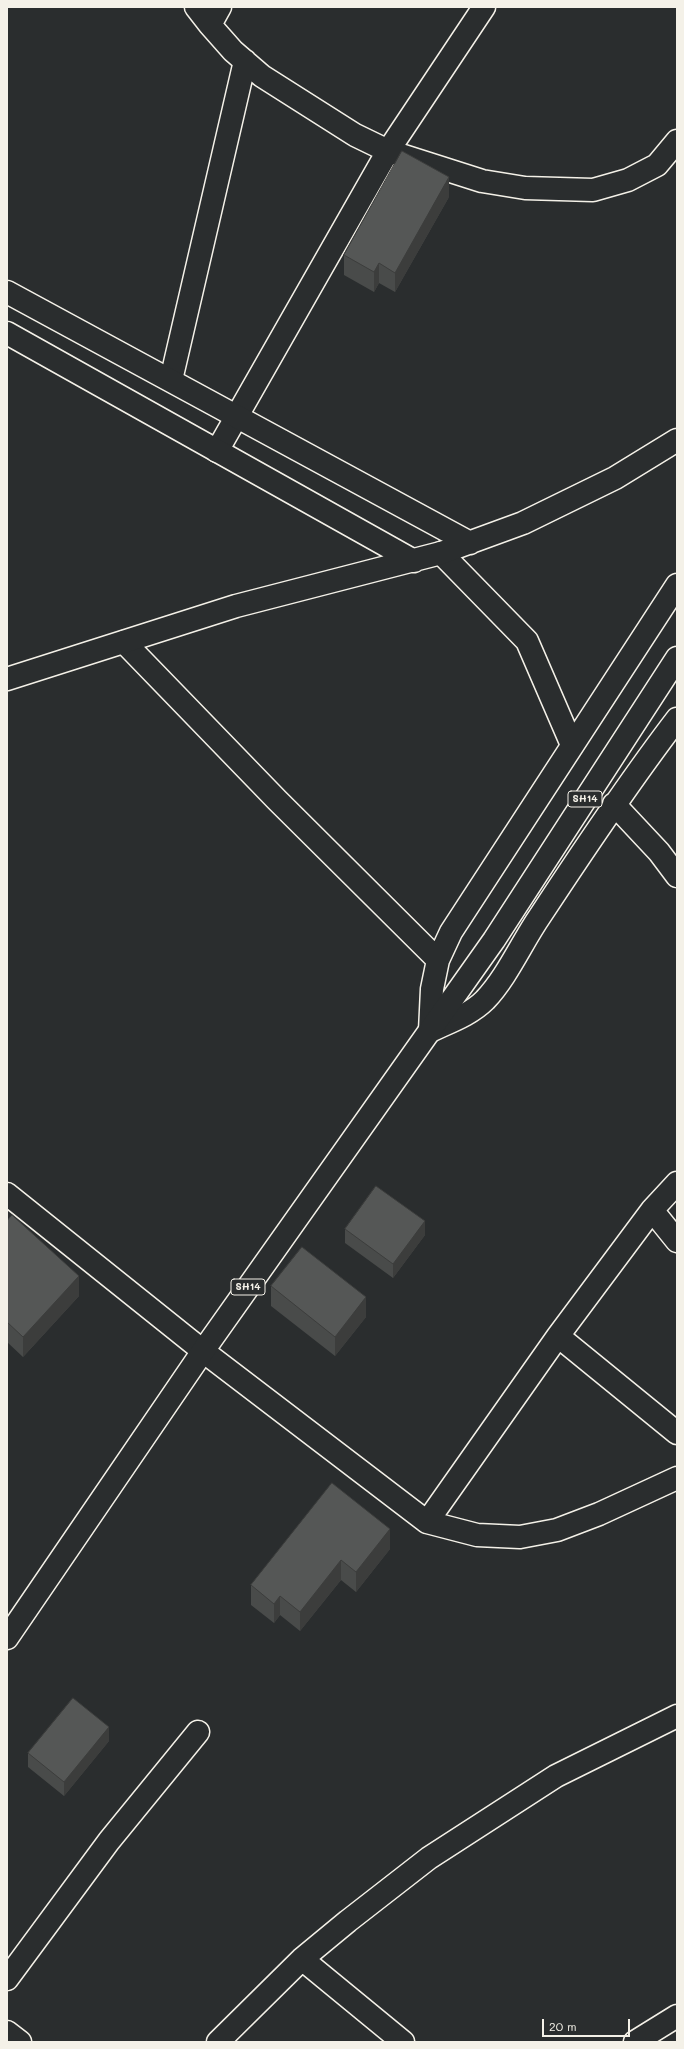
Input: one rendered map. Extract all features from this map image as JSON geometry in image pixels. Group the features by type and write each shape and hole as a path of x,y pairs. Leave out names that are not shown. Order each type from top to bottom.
{"street":[{"path":"196,7 216,16 233,51 262,76 355,135 388,151 482,181 525,188 593,190 628,180 657,165 677,141"},
{"path":"217,450 388,151 484,7"},
{"path":"171,380 245,61"},
{"path":"7,292 171,380 235,417 470,543"},
{"path":"7,333 414,560"},
{"path":"7,678 236,606 441,553 470,543 523,524 615,478 677,440"},
{"path":"441,553 527,641 572,745"},
{"path":"676,722 614,804 489,994 469,1013 430,1031 432,989 438,960 451,932 677,586"},
{"path":"124,642 277,800 438,960"},
{"name":"SH14","path":"7,1638 203,1351 494,940 677,658"},
{"path":"614,804 659,852 677,876"},
{"path":"427,1522 558,1336 652,1210 677,1183"},
{"path":"7,1194 203,1351 427,1522 477,1535 520,1537 557,1530 599,1514 677,1478"},
{"path":"652,1210 677,1241"},
{"path":"558,1336 677,1434"},
{"path":"218,2042 302,1959 429,1858 556,1776 677,1716"},
{"path":"7,1978 109,1841 198,1732"},
{"path":"302,1959 402,2042"},
{"path":"635,2042 677,2016"},
{"path":"7,2032 20,2042"}],"building":[{"path":"402,151 449,177 395,273 379,263 374,272 344,255"},
{"path":"376,1186 425,1221 393,1264 345,1229"},
{"path":"12,1215 79,1276 23,1337 7,1322 7,1221"},
{"path":"302,1247 366,1297 335,1337 271,1286"},
{"path":"332,1483 390,1529 356,1572 341,1560 300,1612 280,1596 274,1604 251,1585"},
{"path":"73,1698 109,1727 64,1782 28,1753"}]}
